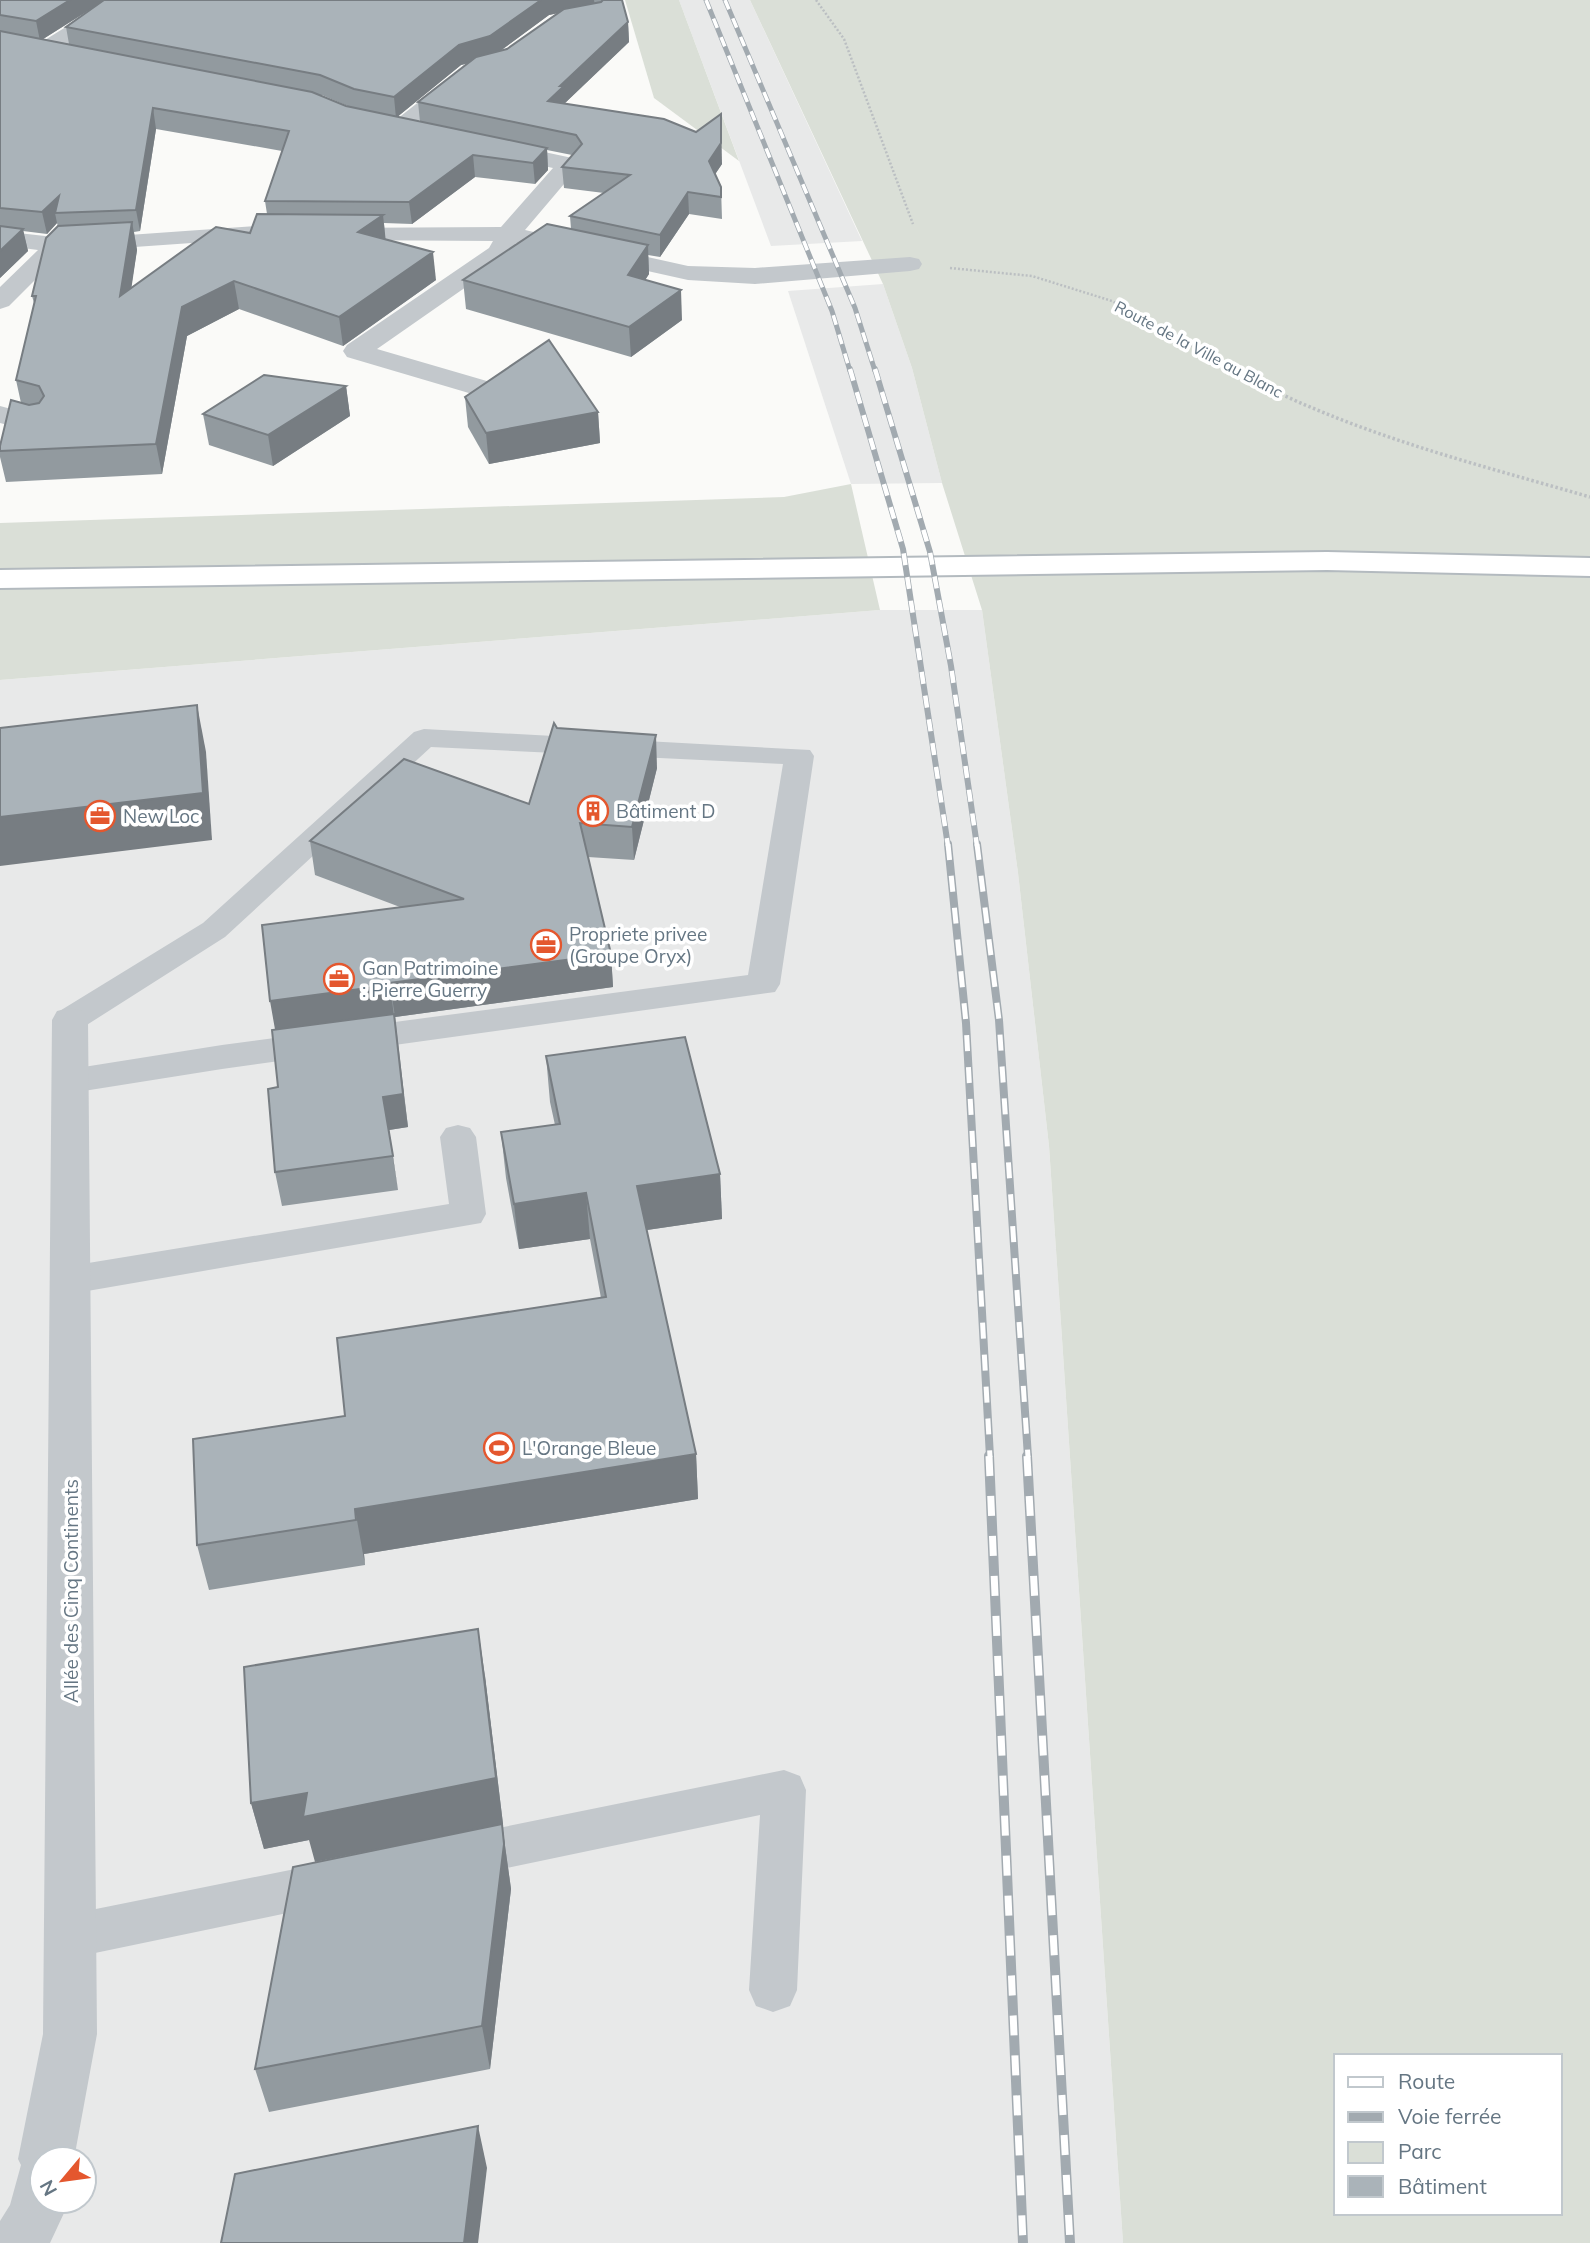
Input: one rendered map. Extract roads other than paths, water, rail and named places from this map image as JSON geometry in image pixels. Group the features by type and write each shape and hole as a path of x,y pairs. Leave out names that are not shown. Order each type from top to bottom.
{"main road":[{"path":"0,579 1327,561 1590,567"}],"street":[{"path":"81,57 33,48 124,0"},
{"path":"374,122 425,133"},
{"path":"477,144 569,164 508,234 500,252 356,351 488,390"},
{"path":"0,238 57,245 280,232"},
{"path":"307,232 508,234 546,242"},
{"path":"0,301 57,245"},
{"path":"572,248 688,273 755,276 910,264"},
{"path":"0,414 36,424"},
{"name":"Allée des Cinq Continents","path":"49,2145 71,2034 71,1020"},
{"path":"19,2243 35,2215"}],"lane":[{"path":"399,127 470,71"},
{"path":"71,1020 214,930 424,738 799,756 763,984 235,1055 71,1081"},
{"path":"70,1280 468,1214 458,1137"},
{"path":"71,1936 784,1790 772,1990"}],"railway":[{"path":"706,0 832,311 850,371"},
{"path":"725,0 855,308 875,371"},
{"path":"850,369 903,549 948,846"},
{"path":"875,369 930,552 951,666 977,846"},
{"path":"948,844 966,1023 990,1457"},
{"path":"977,844 999,1020 1028,1457"},
{"path":"989,1456 1023,2243"},
{"path":"1027,1456 1070,2243"}],"place":[{"name":"Bâtiment D","path":"593,811"},
{"name":"New Loc","path":"100,816"},
{"name":"Propriete privee (Groupe Oryx)","path":"546,945"},
{"name":"Gan Patrimoine : Pierre Guerry","path":"339,979"},
{"name":"L'Orange Bleue","path":"499,1448"}]}
